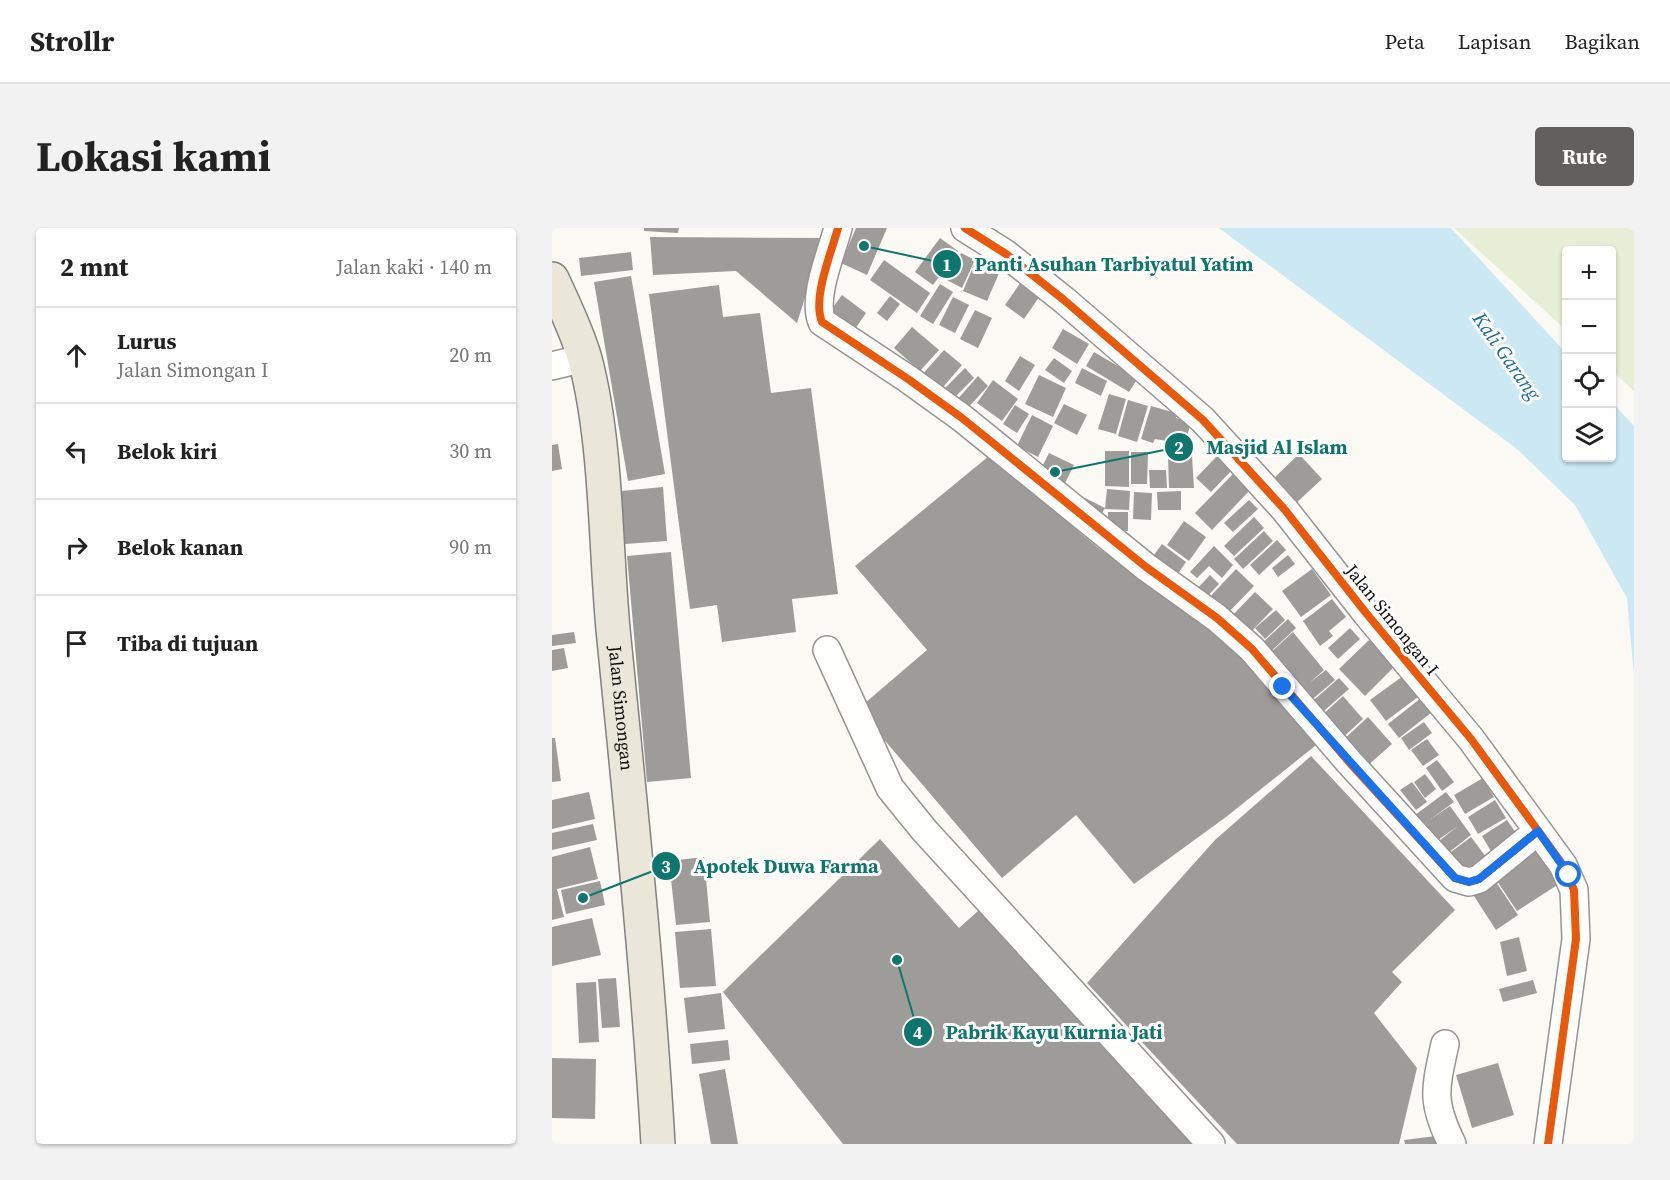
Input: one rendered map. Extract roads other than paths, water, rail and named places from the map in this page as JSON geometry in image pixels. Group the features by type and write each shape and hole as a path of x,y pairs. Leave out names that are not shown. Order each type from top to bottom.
{"main road":[{"name":"Jalan Simongan","path":"552,279 585,358 601,471 607,565 648,976 658,1144"}],"street":[{"path":"838,228 819,299 819,314 822,322 962,418 1146,567 1217,618 1252,650 1348,762 1455,878 1469,882 1479,879 1538,831"},
{"name":"Jalan Simongan I","path":"965,228 1006,254 1064,300 1203,420 1286,510 1366,613 1471,739 1569,875 1574,890 1576,911 1573,968 1548,1144"},
{"path":"552,366 585,358"},
{"path":"827,650 890,788 924,830 1211,1144"},
{"path":"1445,1044 1435,1093 1440,1118 1452,1144"}],"water":[{"name":"Kali Garang","path":"1219,228 1451,228 1562,349 1562,462 1616,462 1616,406 1634,426 1634,675 1627,598 1575,505 1517,449"}],"place":[{"name":"Panti Asuhan Tarbiyatul Yatim","path":"864,246"},
{"name":"Masjid Al Islam","path":"1055,472"},
{"name":"Apotek Duwa Farma","path":"583,898"},
{"name":"Pabrik Kayu Kurnia Jati","path":"897,960"}]}
